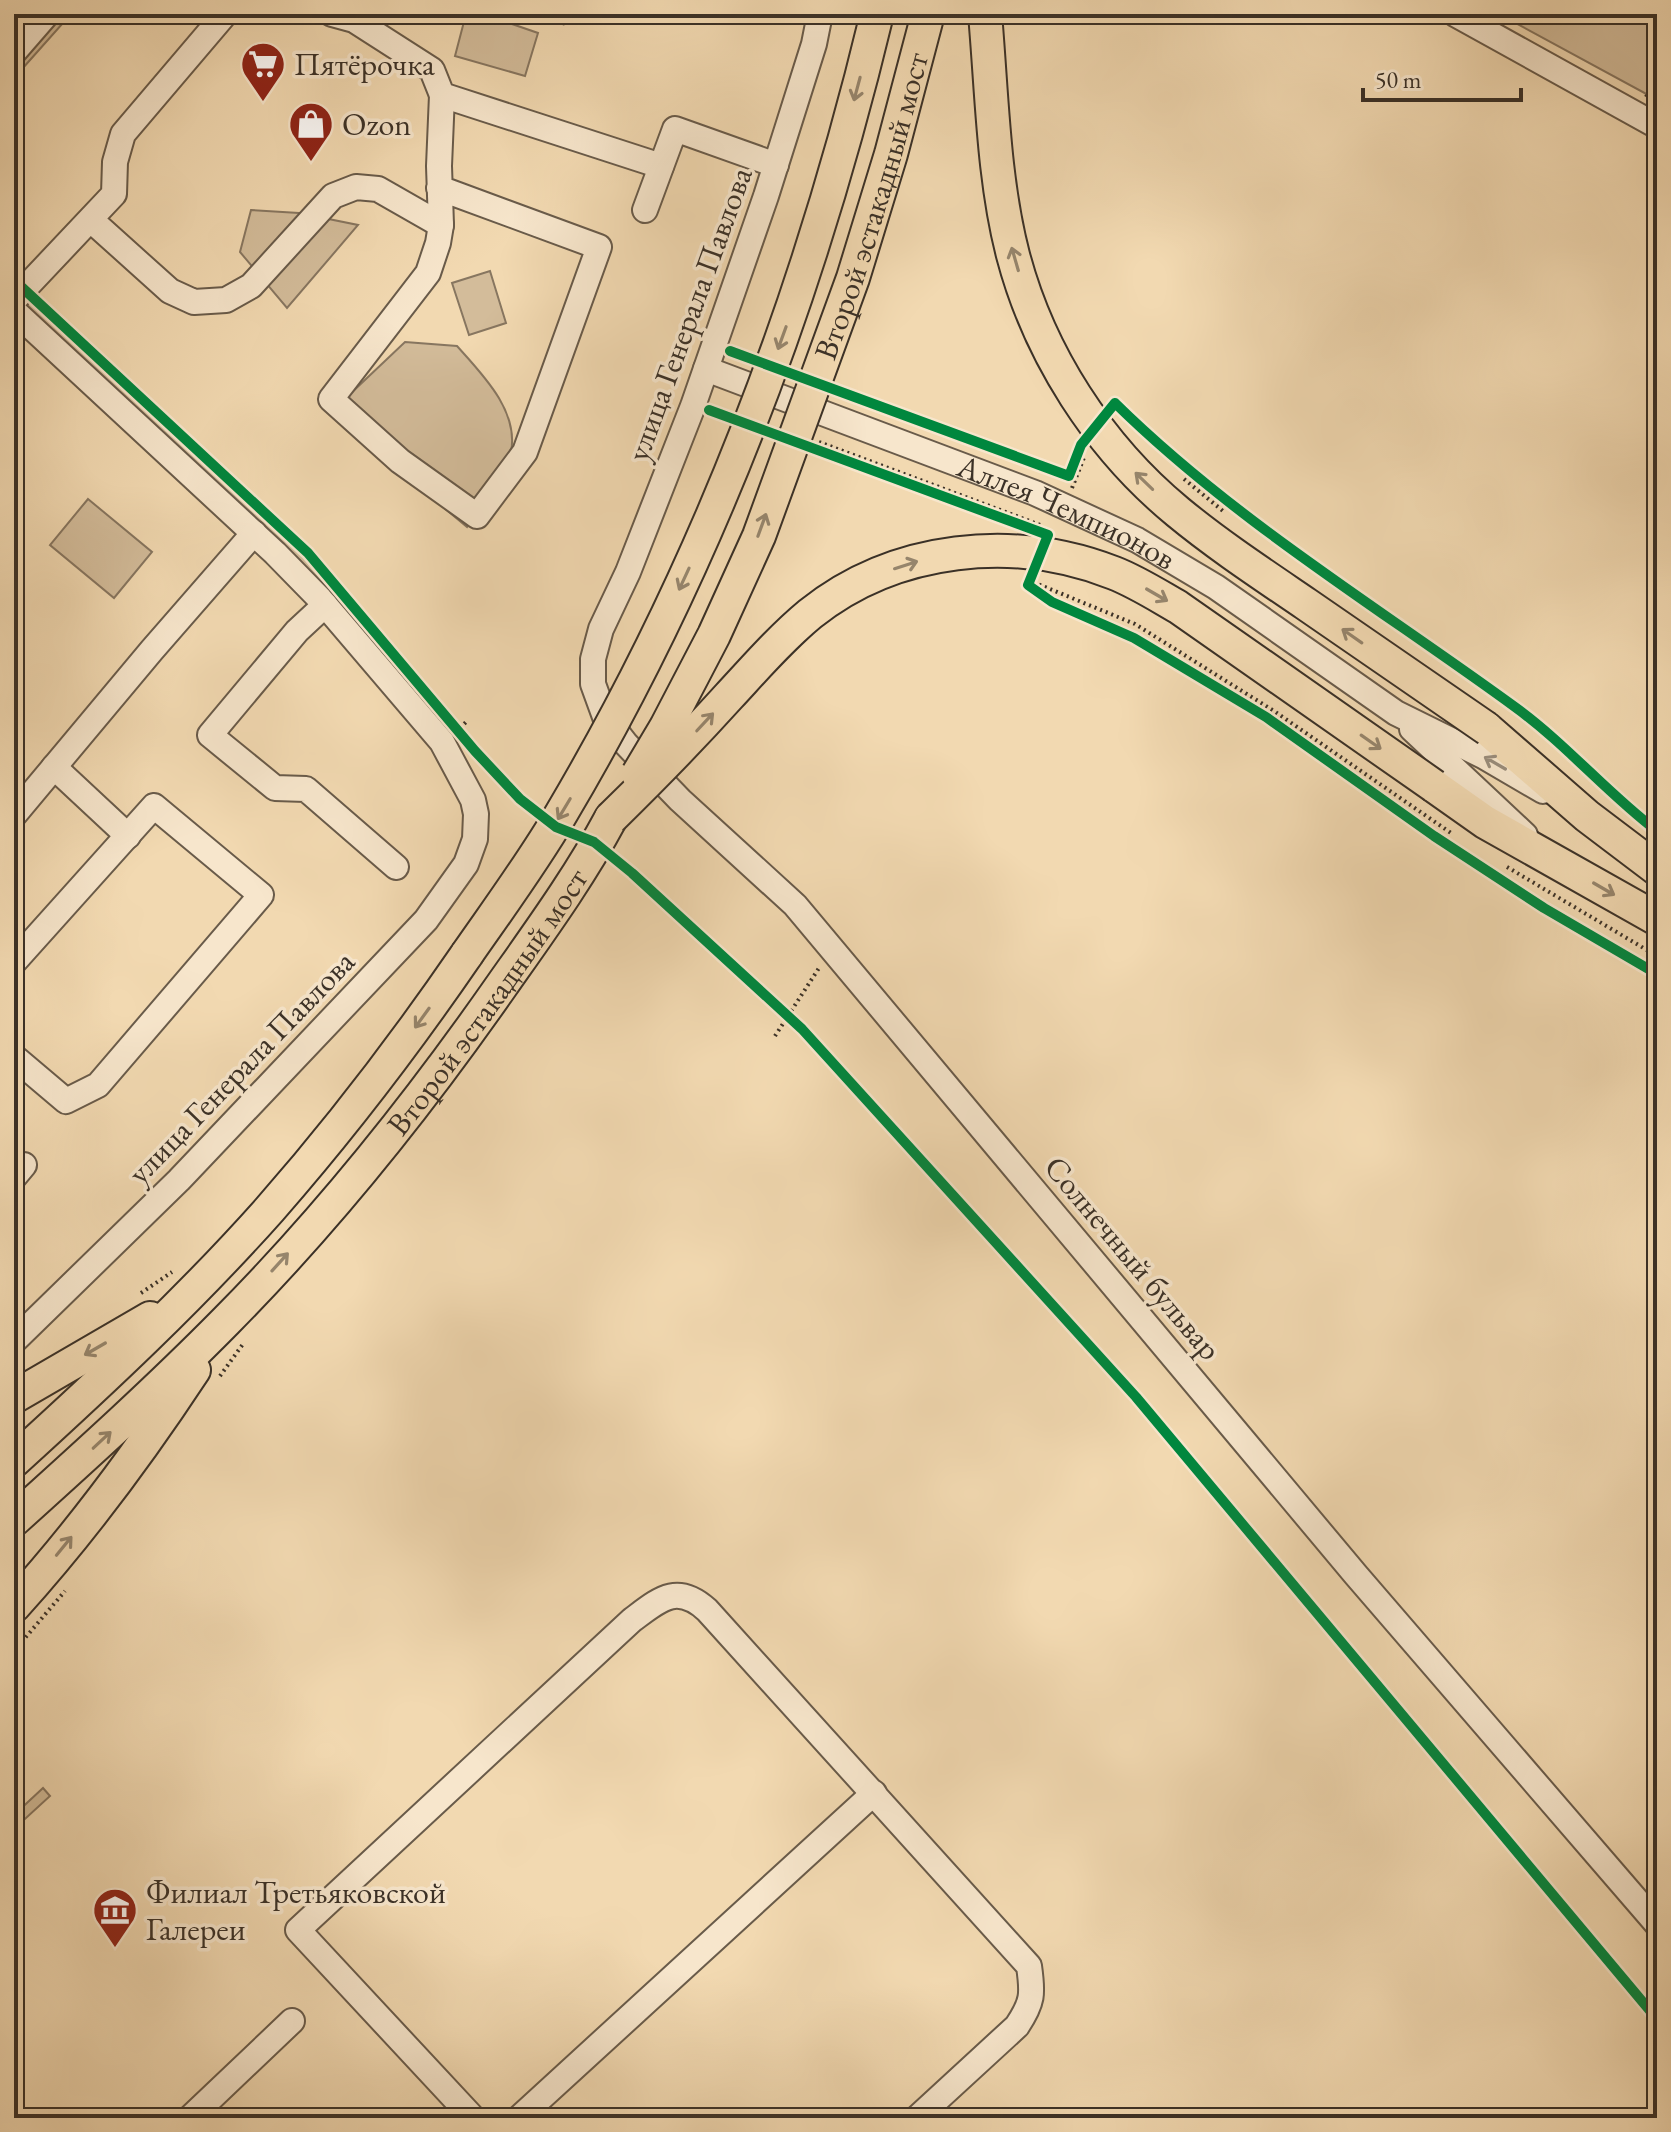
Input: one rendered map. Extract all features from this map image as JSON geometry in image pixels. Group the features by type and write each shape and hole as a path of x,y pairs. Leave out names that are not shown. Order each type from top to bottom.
{"main road":[{"name":"Второй эстакадный мост","path":"14,1461 103,1380 271,1208 390,1063 514,887 559,817 609,730 684,580 750,423 804,275 877,14"},
{"name":"Второй эстакадный мост","path":"14,1520 228,1320 344,1191 432,1084 525,953 611,818 701,662 759,536 853,278 891,154 928,14"},
{"path":"985,14 1003,206 1013,255 1029,304 1054,357 1088,415 1134,471 1209,537 1486,728 1587,816"},
{"path":"611,818 780,642 827,601 871,578 923,559 961,552 1004,550 1071,559 1135,582 1178,607 1485,822 1552,859"},
{"name":"Аллея Чемпионов","path":"1587,816 1657,869"},
{"name":"Аллея Чемпионов","path":"1552,859 1657,919"},
{"path":"14,1397 187,1297"},
{"path":"14,1606 157,1427 228,1320"}],"street":[{"path":"14,52 47,14"},
{"path":"14,300 114,194 115,162 123,134 225,14"},
{"path":"332,14 354,20 432,70 442,95 439,188 441,225 428,273 331,399 400,461 477,516 525,452 599,247 439,188"},
{"name":"улица Генерала Павлова","path":"601,629 628,572 706,369 776,165 814,44 820,14"},
{"path":"1455,14 1657,126"},
{"path":"442,95 661,166"},
{"path":"645,210 675,129 776,165"},
{"path":"91,220 170,291 194,302 226,300 251,286 333,196 356,187 378,189 441,225"},
{"path":"14,311 254,533 325,605 297,631 210,735 275,788 306,789 396,867"},
{"name":"Аллея Чемпионов","path":"706,369 1035,493 1137,540 1216,587 1396,713 1552,859"},
{"path":"14,815 254,533"},
{"name":"улица Генерала Павлова","path":"14,1341 179,1180 426,920 466,864 475,839 476,814 469,791 442,742 325,605"},
{"name":"Солнечный бульвар","path":"601,629 593,659 593,684 605,717 626,744 680,800 795,905 1356,1575 1657,1924"},
{"name":"Аллея Чемпионов","path":"1396,713 1483,756 1587,816"},
{"path":"54,767 128,836"},
{"path":"14,962 154,806 261,895 98,1085 66,1101 14,1057"},
{"path":"473,2118 298,1930 632,1620 656,1601 679,1594 694,1598 1029,1966 1033,1991 1029,2008 1017,2026 917,2118"},
{"path":"519,2118 874,1793"},
{"path":"190,2118 292,2021"}],"path":[{"path":"528,14 566,24 569,14"},
{"path":"1645,99 1657,77"},
{"path":"813,444 1052,533"},
{"path":"1069,476 1081,445"},
{"path":"1182,465 1231,513"},
{"path":"1038,560 1028,585 1052,602 1093,620"},
{"path":"1134,638 1266,717 1395,809"},
{"path":"447,717 466,740"},
{"path":"775,1036 792,1020 815,971 836,953"},
{"path":"777,1006 792,1020"}],"shaded area":[{"path":"14,14 71,14 14,78"},
{"path":"466,14 483,14 538,33 525,76 455,56"},
{"path":"1499,14 1657,14 1657,108 1649,104 1652,97"},
{"path":"251,210 299,213 358,225 287,308 240,252"},
{"path":"490,271 506,323 469,335 452,283"},
{"path":"14,287 308,561 449,727 445,731 294,555 14,296"},
{"path":"405,342 457,346 497,394 510,422 512,437 509,459 467,527 383,457 348,396"},
{"path":"88,499 152,552 114,598 50,545"},
{"path":"43,1788 50,1796 14,1829 14,1815"}],"cycle path":[{"path":"14,280 308,553 475,751 520,799 556,827 594,842 802,1029 1136,1397 1657,2019"},
{"path":"730,351 1069,476 1081,445 1115,403 1161,446 1259,525 1534,721 1657,831"},
{"path":"709,410 1048,535 1028,585 1052,602 1134,638 1266,717 1434,836 1544,908 1657,974"}],"place":[{"name":"Пятёрочка","path":"263,103"},
{"name":"Ozon","path":"311,163"},
{"name":"Филиал Третьяковской Галереи","path":"115,1949"}]}
